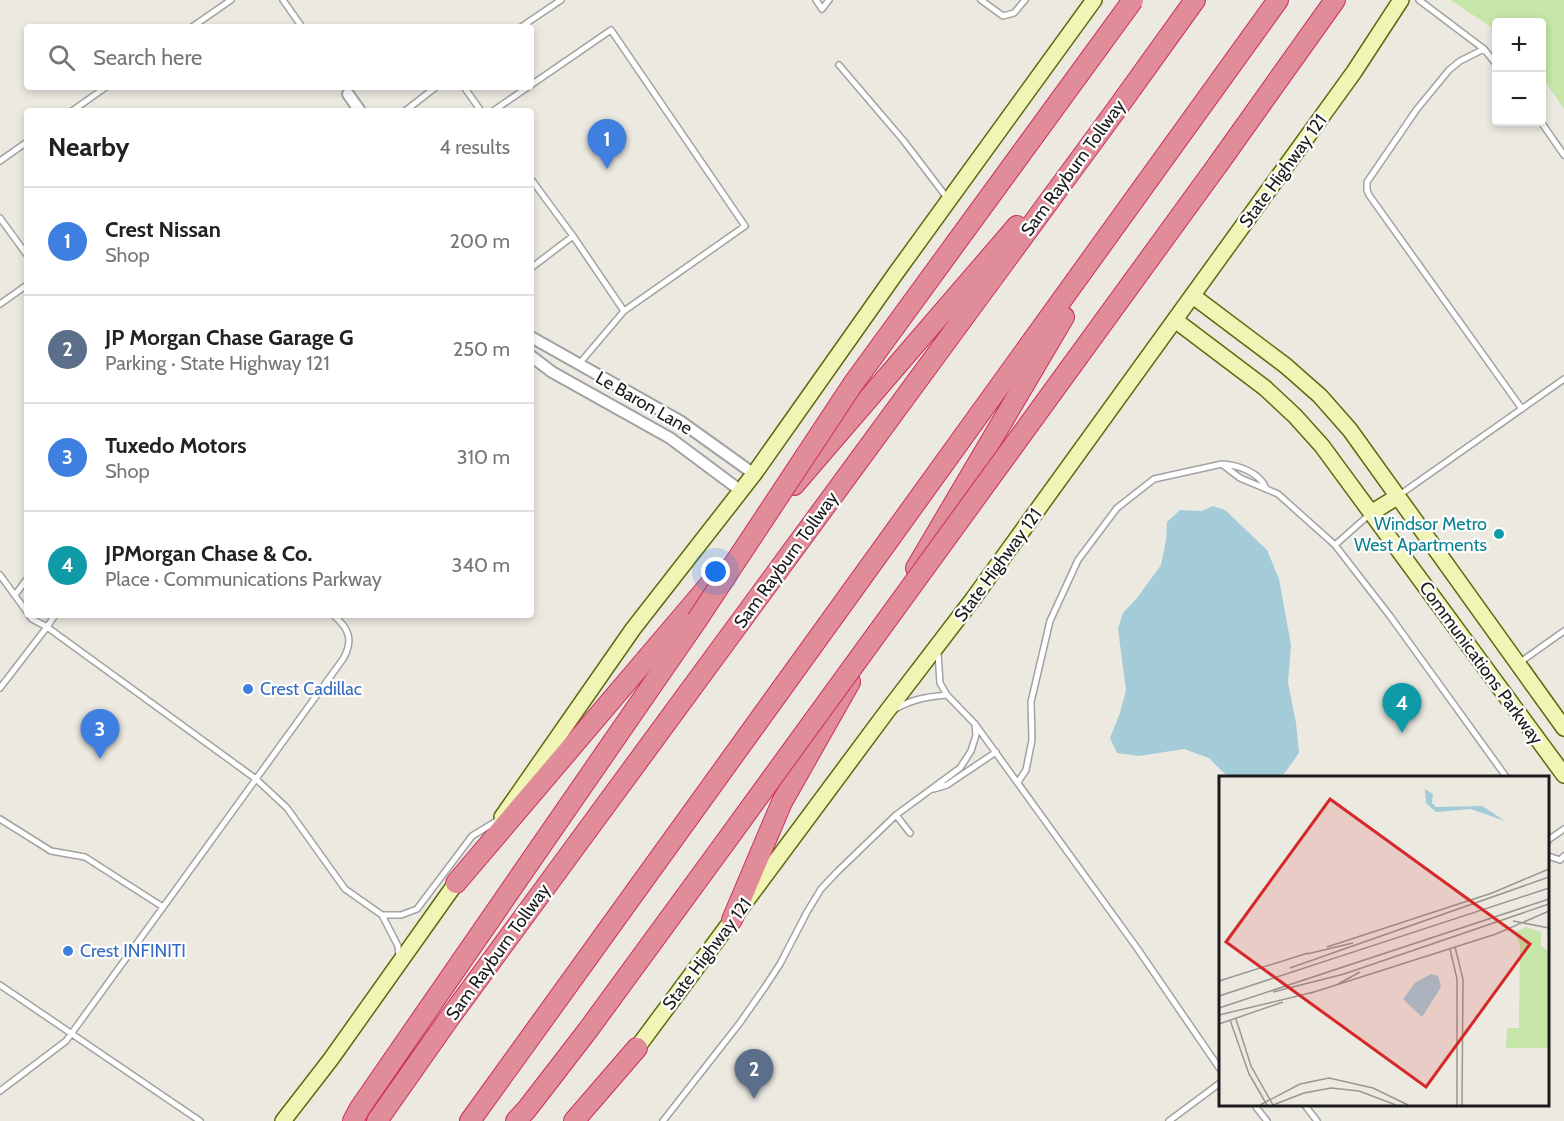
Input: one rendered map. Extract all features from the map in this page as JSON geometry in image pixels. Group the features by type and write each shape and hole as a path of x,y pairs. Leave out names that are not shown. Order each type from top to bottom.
{"highway":[{"path":"353,1121 366,1098 697,620 853,384 1133,0"},
{"name":"Sam Rayburn Tollway","path":"377,1121 448,1020 1195,0"},
{"path":"470,1121 1278,0"},
{"path":"516,1121 588,1030 1337,0"},
{"path":"456,883 1116,110"},
{"path":"732,920 782,802 939,528 1130,207"},
{"path":"574,1121 637,1048"}],"main road":[{"path":"283,1121 331,1059 633,629 754,474 1094,0"},
{"name":"State Highway 121","path":"582,1121 980,590 1354,72 1401,0"},
{"name":"Communications Parkway","path":"1193,296 1286,366 1320,396 1350,430 1564,728"},
{"name":"Communications Parkway","path":"1175,320 1265,388 1322,446 1564,775"},
{"path":"1371,513 1397,496"}],"street":[{"path":"346,91 358,108"},
{"name":"Le Baron Lane","path":"534,339 680,421 754,474"},
{"name":"Le Baron Lane","path":"534,358 552,372 670,438 741,491"}],"lane":[{"path":"196,24 231,0"},
{"path":"283,0 300,24"},
{"path":"525,24 561,0"},
{"path":"816,0 822,9 829,0"},
{"path":"981,0 1003,16 1014,14 1024,0"},
{"path":"1419,0 1484,49 1492,58"},
{"path":"534,83 611,30 745,226 624,311 578,365"},
{"path":"1484,49 1449,70 1417,109 1367,182 1367,190 1522,409"},
{"path":"839,65 898,134 949,201"},
{"path":"76,108 102,90"},
{"path":"409,108 432,90"},
{"path":"466,90 479,108"},
{"path":"497,108 524,90"},
{"path":"1544,126 1564,155"},
{"path":"0,161 24,144"},
{"path":"534,183 624,311"},
{"path":"0,218 24,251"},
{"path":"534,266 573,236"},
{"path":"0,304 24,287"},
{"path":"1397,496 1564,380"},
{"path":"1222,464 1240,478 1278,494 1335,545 1507,776"},
{"path":"1018,782 1026,770 1032,740 1031,702 1050,621 1078,560 1117,508 1154,478 1222,464 1245,469 1263,480 1266,488"},
{"path":"1335,545 1371,513"},
{"path":"0,575 24,608"},
{"path":"15,596 24,583"},
{"path":"31,618 47,627 256,779 287,808 345,889 382,915 398,946 399,962"},
{"path":"0,688 53,618"},
{"path":"0,1091 66,1041 348,651 350,637 343,623 337,618"},
{"path":"1518,664 1564,632"},
{"path":"938,646 940,683 947,695 975,724 1018,782 1219,1066"},
{"path":"885,714 910,701 947,695"},
{"path":"663,1121 739,1024 770,979 821,890 896,815 960,768 971,751 976,735 975,724"},
{"path":"927,792 947,785 996,752"},
{"path":"896,815 910,833"},
{"path":"382,915 401,915 417,909 472,836 501,818"},
{"path":"0,819 51,851 85,857 163,907"},
{"path":"1549,837 1564,829"},
{"path":"1562,858 1564,865"},
{"path":"0,985 200,1121"},
{"path":"1169,1121 1219,1084"},
{"path":"1257,1106 1267,1121"},
{"path":"1306,1106 1317,1121"}],"green space":[{"path":"1450,0 1564,0 1564,109 1546,83 1546,18 1492,18 1492,27"}],"water":[{"path":"1213,506 1225,510 1267,550 1279,579 1291,645 1288,683 1299,753 1284,774 1227,776 1209,758 1184,749 1139,756 1117,753 1110,738 1126,690 1118,629 1123,613 1161,565 1167,522 1180,510 1202,511"}],"place":[{"name":"Crest Nissan","path":"607,169"},
{"name":"Windsor Metro West Apartments","path":"1499,534"},
{"name":"Crest Cadillac","path":"248,689"},
{"name":"JPMorgan Chase & Co.","path":"1402,733"},
{"name":"Tuxedo Motors","path":"100,759"},
{"name":"Crest INFINITI","path":"68,951"},
{"name":"JP Morgan Chase Garage G","path":"754,1099"}]}
